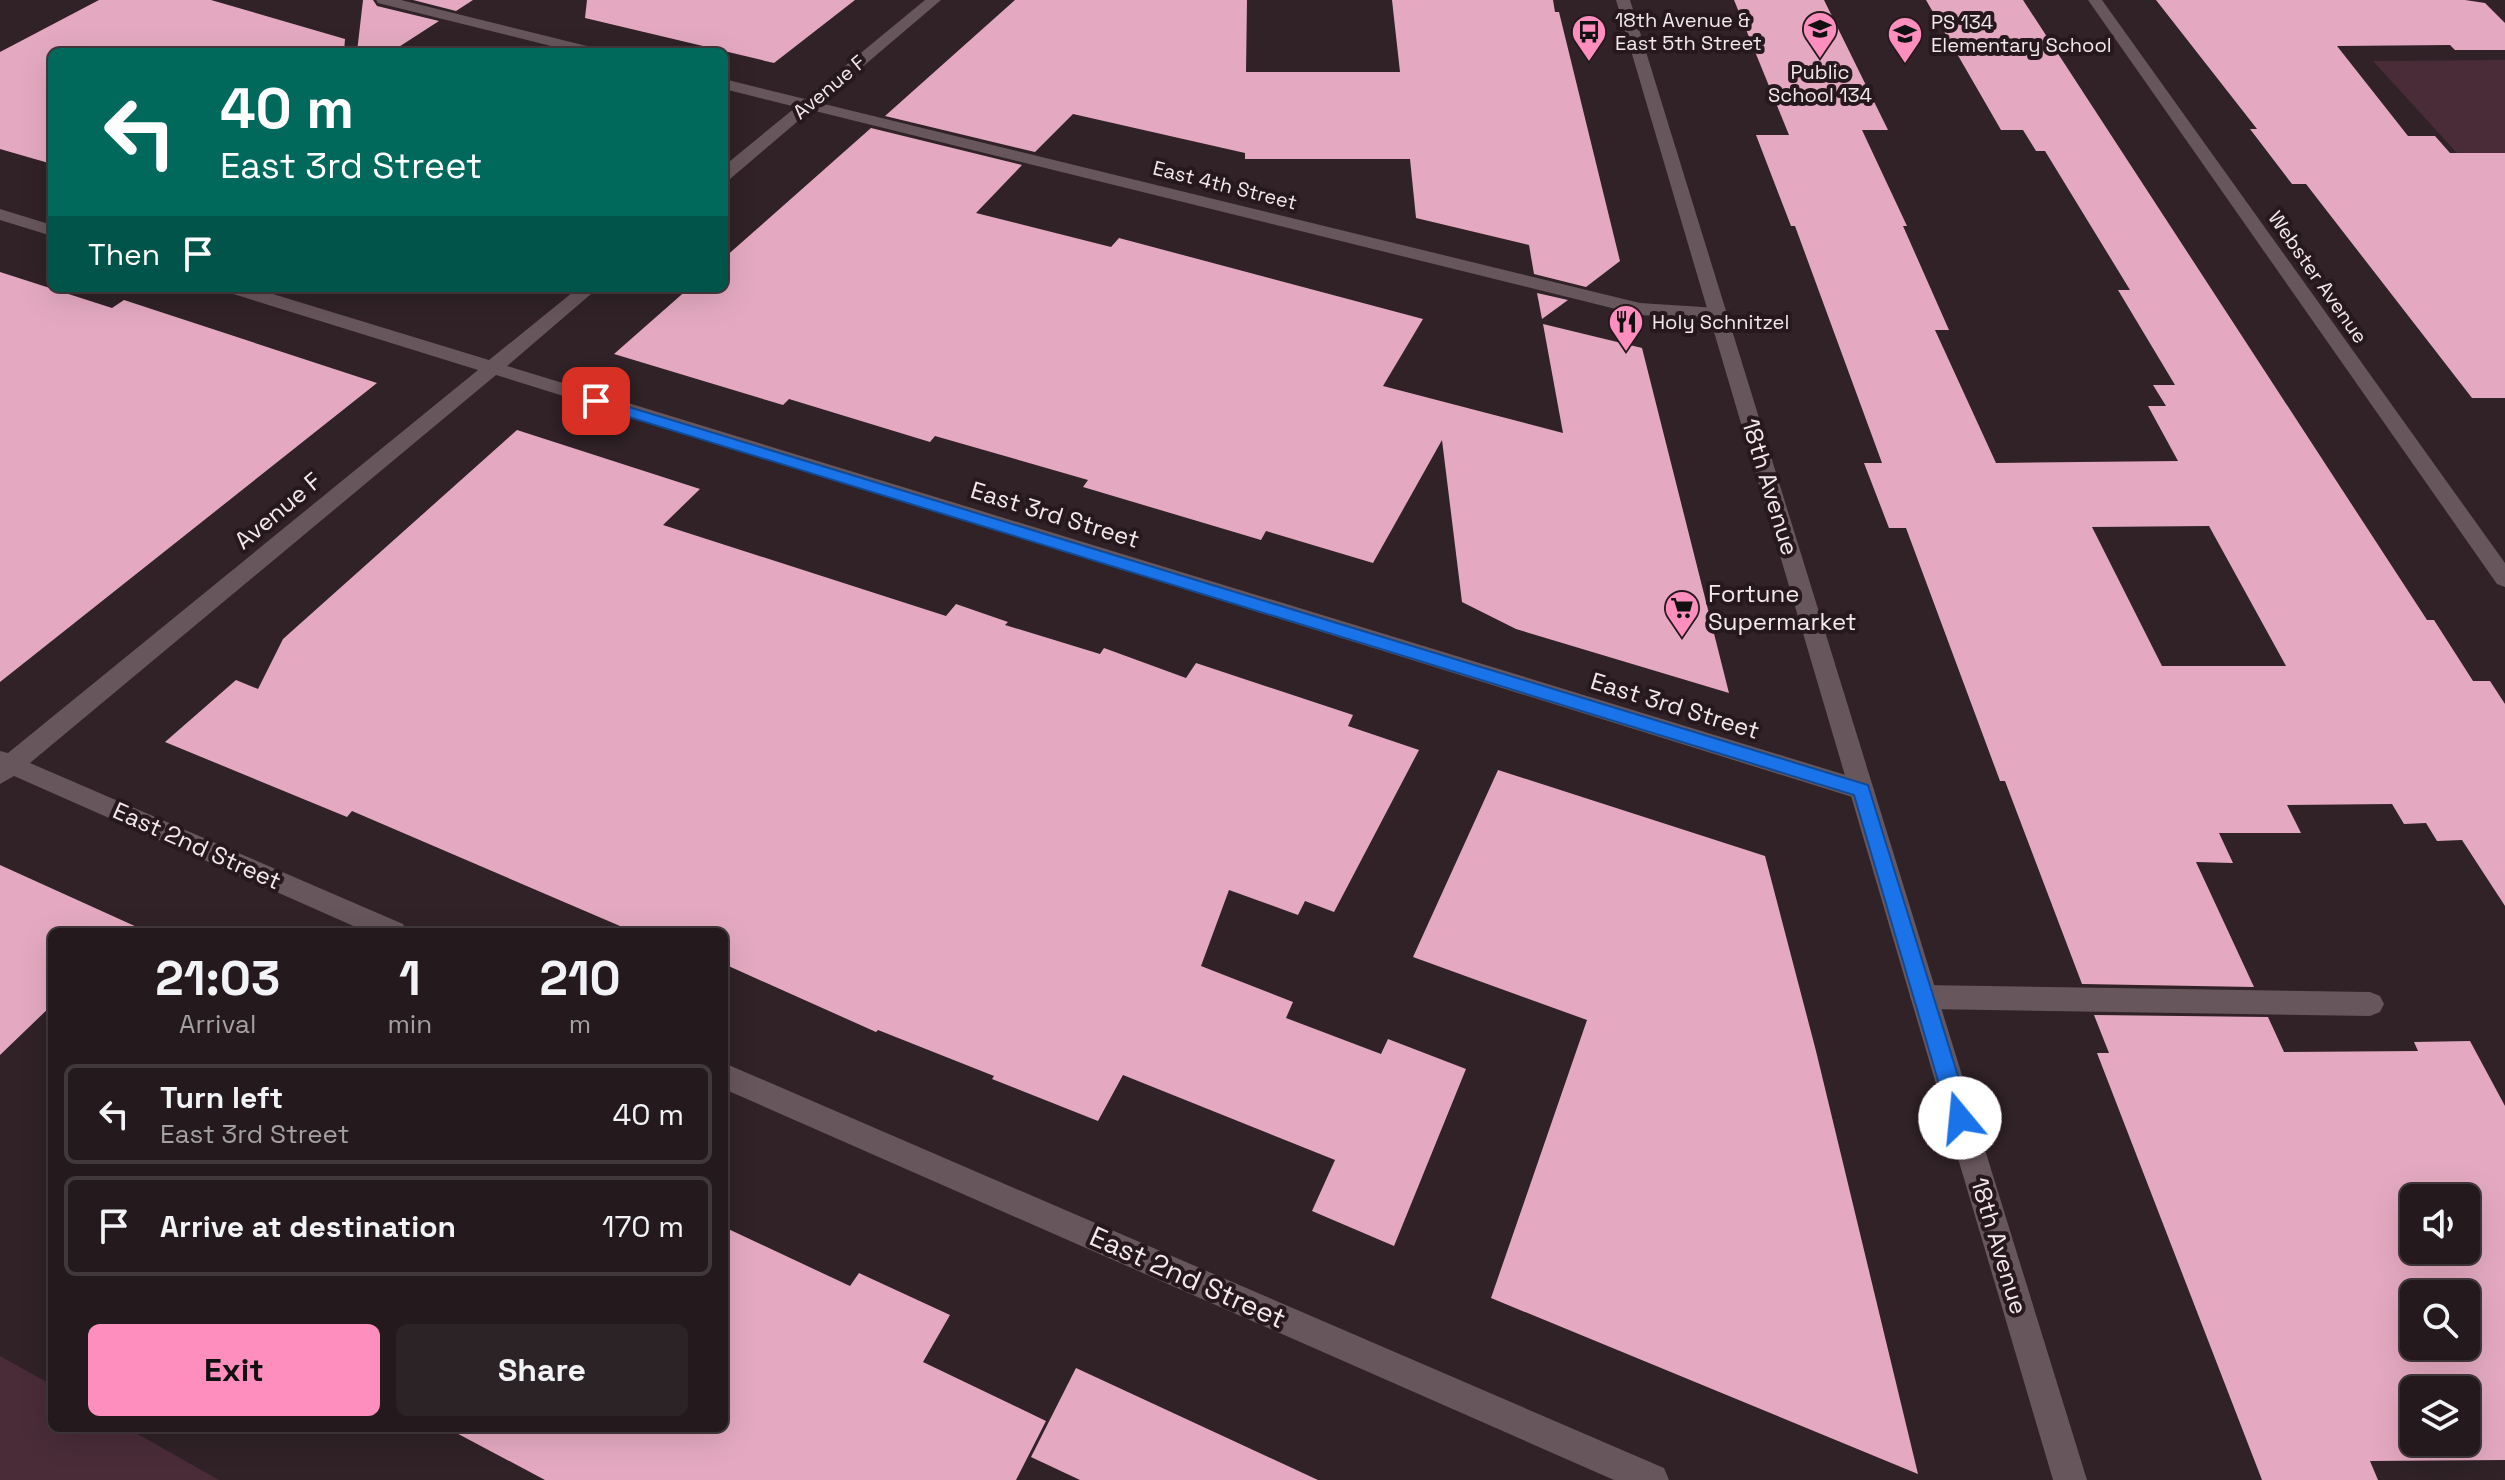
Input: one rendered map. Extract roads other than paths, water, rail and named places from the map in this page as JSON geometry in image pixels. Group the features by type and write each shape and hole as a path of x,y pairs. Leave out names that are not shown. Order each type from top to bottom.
{"street":[{"path":"383,0 578,48"},
{"name":"Avenue F","path":"728,172 934,0"},
{"name":"18th Avenue","path":"1623,0 2070,1480"},
{"name":"Webster Avenue","path":"2095,0 2505,579"},
{"name":"East 4th Street","path":"728,85 1640,309 1718,314"},
{"path":"0,214 48,230"},
{"name":"East 3rd Street","path":"247,292 1862,790"},
{"name":"Avenue F","path":"4,766 584,292"},
{"name":"East 2nd Street","path":"4,766 385,928"},
{"path":"1924,997 2370,1004"},
{"name":"East 2nd Street","path":"728,1078 1652,1480"}],"place":[{"name":"Public School 134","path":"1820,60"},
{"name":"18th Avenue & East 5th Street","path":"1589,63"},
{"name":"PS 134 Elementary School","path":"1905,65"},
{"name":"Holy Schnitzel","path":"1626,353"},
{"name":"Fortune Supermarket","path":"1682,639"}]}
